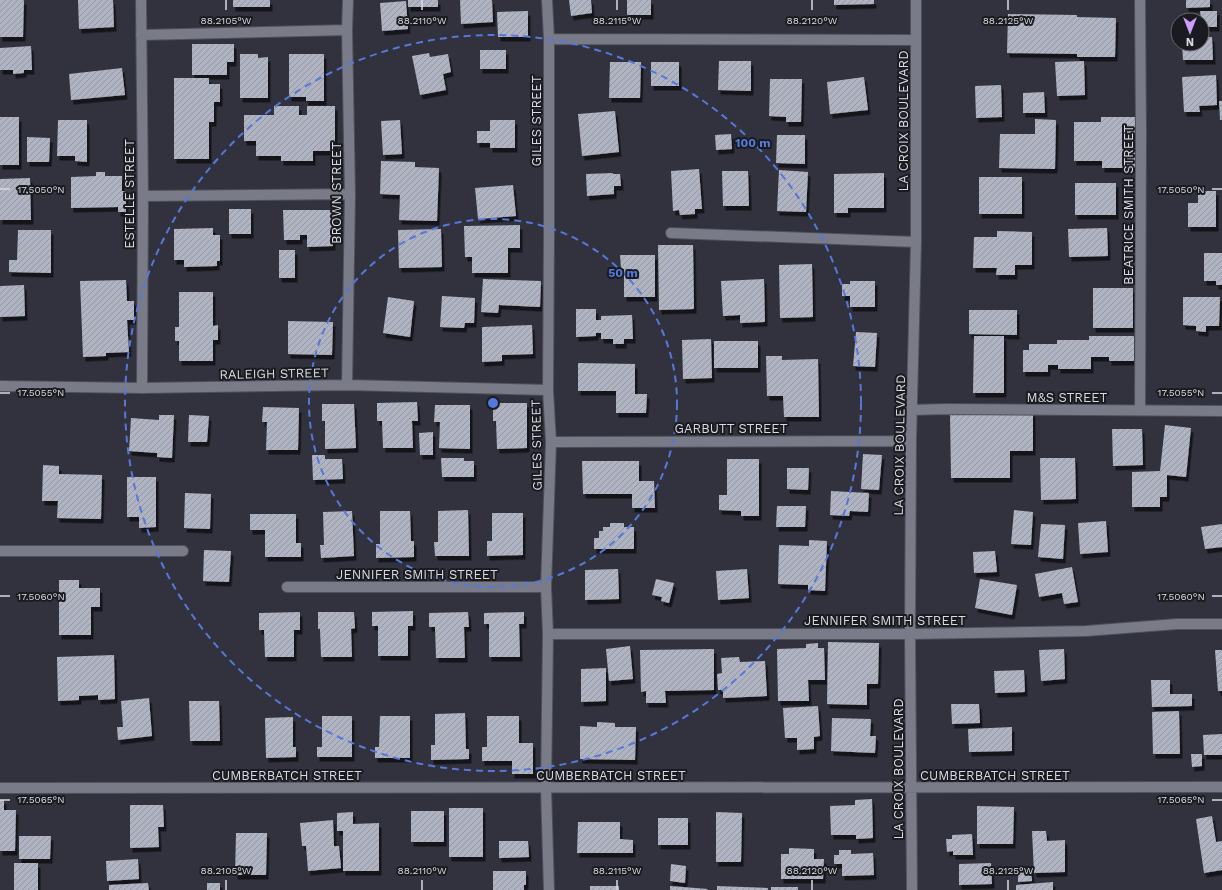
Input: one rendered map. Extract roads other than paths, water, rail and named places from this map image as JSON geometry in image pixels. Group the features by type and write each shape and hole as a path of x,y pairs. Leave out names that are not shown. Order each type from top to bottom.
{"street":[{"name":"ESTELLE STREET","path":"141,0 143,196 142,388"},
{"name":"BROWN STREET","path":"347,385 350,194 347,30 348,0"},
{"name":"GILES STREET","path":"547,0 549,39 548,390 551,442 546,587 548,634 546,788 549,890"},
{"name":"LA CROIX BOULEVARD","path":"912,890 910,634 911,441 916,242 916,0"},
{"name":"BEATRICE SMITH STREET","path":"1140,0 1140,410"},
{"path":"141,36 347,30"},
{"path":"549,39 916,40"},
{"path":"143,196 350,194"},
{"path":"671,233 916,242"},
{"name":"RALEIGH STREET","path":"0,386 142,388 347,385 548,390"},
{"name":"M&S STREET","path":"912,410 1222,411"},
{"name":"GARBUTT STREET","path":"551,442 911,441"},
{"path":"0,551 183,551"},
{"name":"JENNIFER SMITH STREET","path":"287,587 546,587"},
{"name":"JENNIFER SMITH STREET","path":"548,634 910,634 1086,630 1178,624 1222,624"},
{"name":"CUMBERBATCH STREET","path":"0,788 1222,787"}]}
